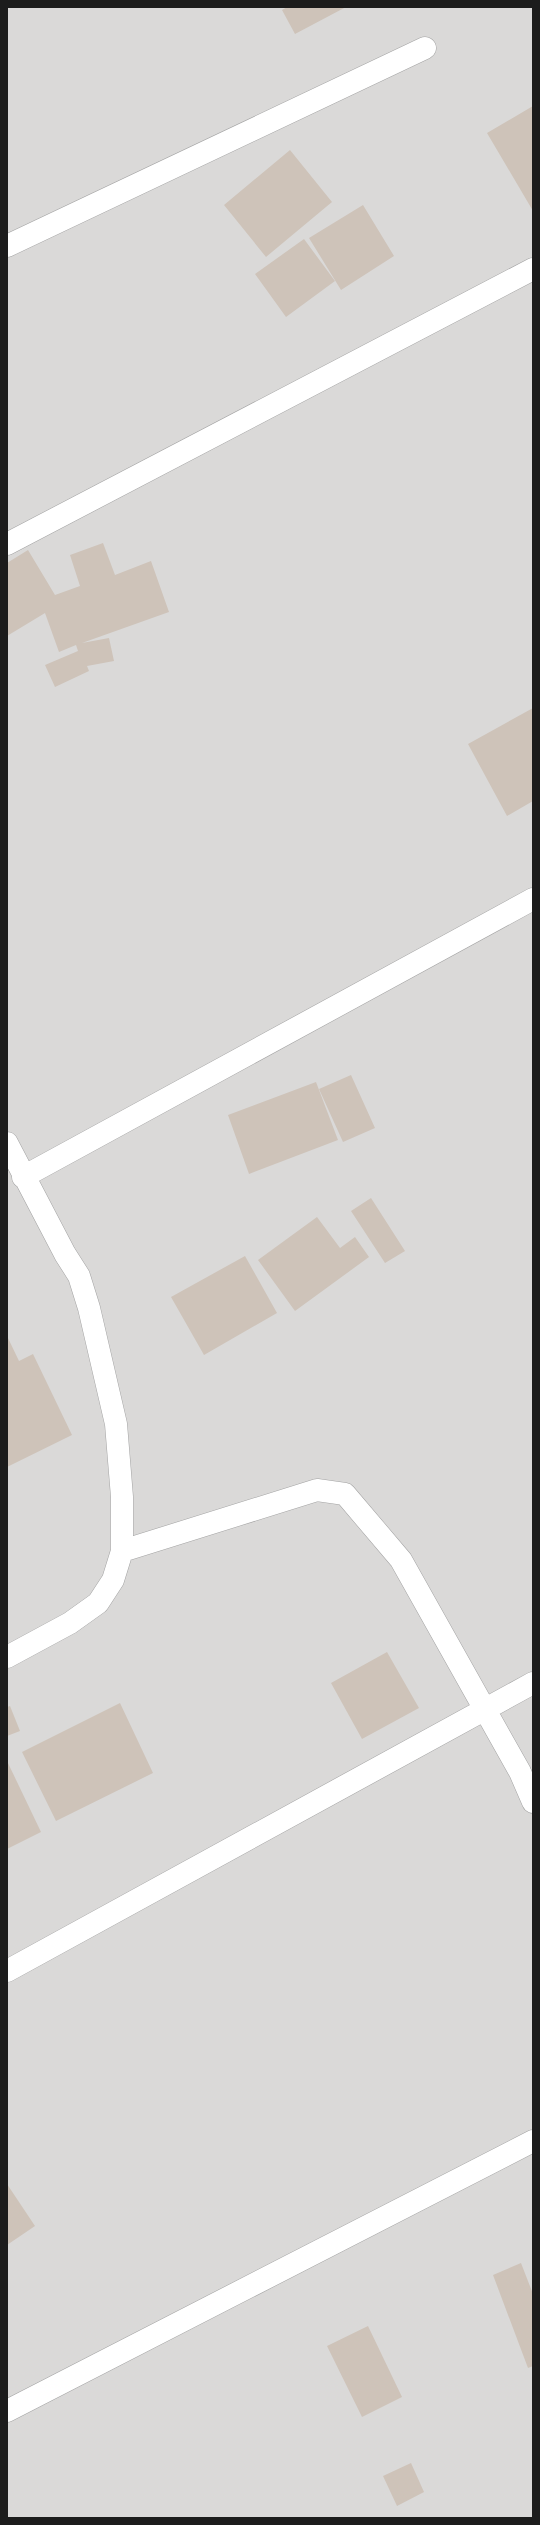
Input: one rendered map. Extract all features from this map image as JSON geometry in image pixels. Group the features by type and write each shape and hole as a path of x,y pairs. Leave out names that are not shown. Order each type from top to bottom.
{"street":[{"path":"7,246 425,48"},
{"path":"7,544 533,269"},
{"path":"23,1177 533,899"},
{"path":"7,1143 23,1177 79,1276 95,1328 116,1424 122,1497 122,1551 113,1580 98,1603 70,1623 7,1657"},
{"path":"122,1551 317,1490 345,1494 401,1560 520,1772 533,1802"},
{"path":"7,1971 484,1708 533,1683"},
{"path":"7,2411 533,2141"}],"shaded area":[{"path":"7,7 533,7 533,2518 7,2518"}],"building":[{"path":"287,7 346,7 295,34 282,10"},
{"path":"533,106 533,211 487,133"},
{"path":"290,150 332,202 266,257 224,205"},
{"path":"363,205 394,256 341,290 309,238"},
{"path":"304,239 335,281 286,317 255,274"},
{"path":"103,543 115,575 151,561 169,612 82,643 109,638 114,661 87,666 89,671 55,687 45,665 78,651 76,645 59,652 45,613 7,636 7,563 28,550 55,595 80,586 70,555"},
{"path":"533,708 533,801 507,816 468,744"},
{"path":"351,1075 375,1128 343,1142 319,1089"},
{"path":"316,1082 338,1140 249,1174 228,1115"},
{"path":"371,1198 405,1251 385,1263 351,1211"},
{"path":"317,1217 340,1248 355,1237 369,1257 295,1311 258,1260"},
{"path":"245,1256 277,1313 204,1355 171,1297"},
{"path":"7,1336 19,1361 33,1354 72,1435 7,1467"},
{"path":"387,1652 419,1708 362,1739 331,1683"},
{"path":"120,1703 153,1773 56,1821 22,1752"},
{"path":"10,1706 20,1731 7,1736 7,1707"},
{"path":"7,1761 41,1832 7,1849"},
{"path":"7,2184 35,2226 7,2245"},
{"path":"521,2263 533,2294 533,2366 528,2368 493,2275"},
{"path":"368,2326 402,2397 362,2417 327,2346"},
{"path":"411,2463 424,2492 397,2506 383,2476"}]}
